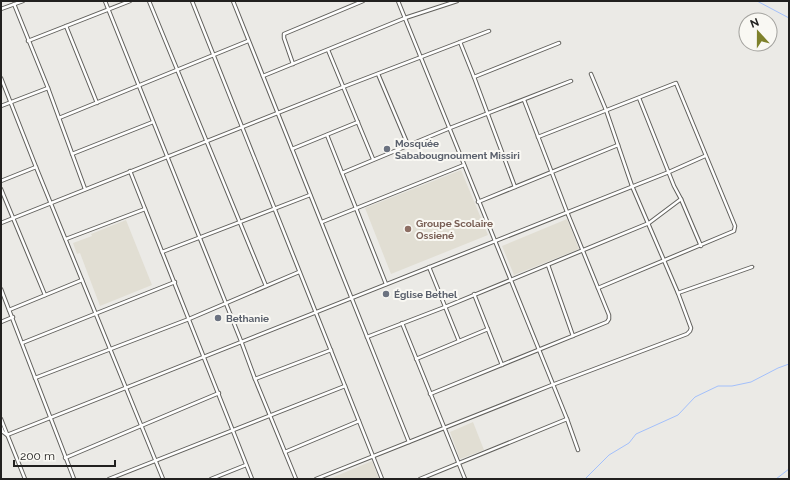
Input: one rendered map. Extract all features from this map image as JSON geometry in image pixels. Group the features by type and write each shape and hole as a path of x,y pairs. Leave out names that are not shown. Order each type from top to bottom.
{"street":[{"path":"1,10 23,1"},
{"path":"106,1 241,341 255,380 296,479"},
{"path":"28,41 130,1"},
{"path":"149,1 266,286"},
{"path":"192,1 382,479"},
{"path":"233,1 322,222 350,298 409,442"},
{"path":"293,64 284,34 363,1"},
{"path":"398,1 567,419 578,450"},
{"path":"263,76 405,18 457,1"},
{"path":"14,4 48,88 85,189"},
{"path":"66,26 97,103"},
{"path":"1,223 343,87 489,31"},
{"path":"59,118 248,40"},
{"path":"460,42 516,187"},
{"path":"474,77 559,43"},
{"path":"328,50 373,159"},
{"path":"378,74 408,145"},
{"path":"316,479 552,385 686,334 690,331 692,328 649,223 632,186 606,110 591,74"},
{"path":"1,78 163,479"},
{"path":"342,173 450,128 488,115 571,81"},
{"path":"538,137 676,83 736,229 701,246 598,288"},
{"path":"1,106 48,88"},
{"path":"639,98 674,186 701,246"},
{"path":"430,394 607,322 609,319 609,315 566,212 524,100"},
{"path":"72,154 153,122"},
{"path":"292,149 358,122"},
{"path":"327,135 386,284"},
{"path":"478,202 618,145"},
{"path":"7,434 669,172 705,156"},
{"path":"322,222 464,165"},
{"path":"1,181 36,166"},
{"path":"130,171 252,479"},
{"path":"1,189 45,295"},
{"path":"162,252 310,195"},
{"path":"367,337 445,307 649,223 681,199"},
{"path":"66,239 145,209"},
{"path":"548,265 573,336"},
{"path":"429,267 459,342"},
{"path":"678,293 752,267"},
{"path":"35,378 189,319 299,272"},
{"path":"9,310 82,280"},
{"path":"22,342 175,282"},
{"path":"1,289 74,479"},
{"path":"474,294 502,365"},
{"path":"1,322 13,317"},
{"path":"402,323 459,463 464,479"},
{"path":"416,359 488,329"},
{"path":"255,380 331,350"},
{"path":"109,479 345,386"},
{"path":"65,458 219,393"},
{"path":"1,419 24,479"},
{"path":"420,479 567,419"},
{"path":"285,452 359,421"},
{"path":"1,427 3,432 7,434"},
{"path":"211,479 246,465"}],"shaded area":[{"name":"Groupe Scolaire Ossiené","path":"461,170 488,235 391,274 365,208"},
{"path":"567,219 579,249 514,275 502,246"},
{"path":"126,220 152,285 100,306 80,253 77,254 73,243"},
{"path":"473,422 484,450 460,459 450,432"},
{"path":"372,461 379,479 329,479"}],"waterway":[{"path":"757,1 789,18"},
{"path":"585,479 609,455 629,443 636,434 678,415 695,397 718,386 732,386 751,382 789,364"},
{"path":"776,479 789,469"}],"place":[{"name":"Mosquée Sababougnoument Missiri","path":"387,149"},
{"name":"Groupe Scolaire Ossiené","path":"408,229"},
{"name":"Église Bethel","path":"386,294"},
{"name":"Bethanie","path":"218,318"}]}
